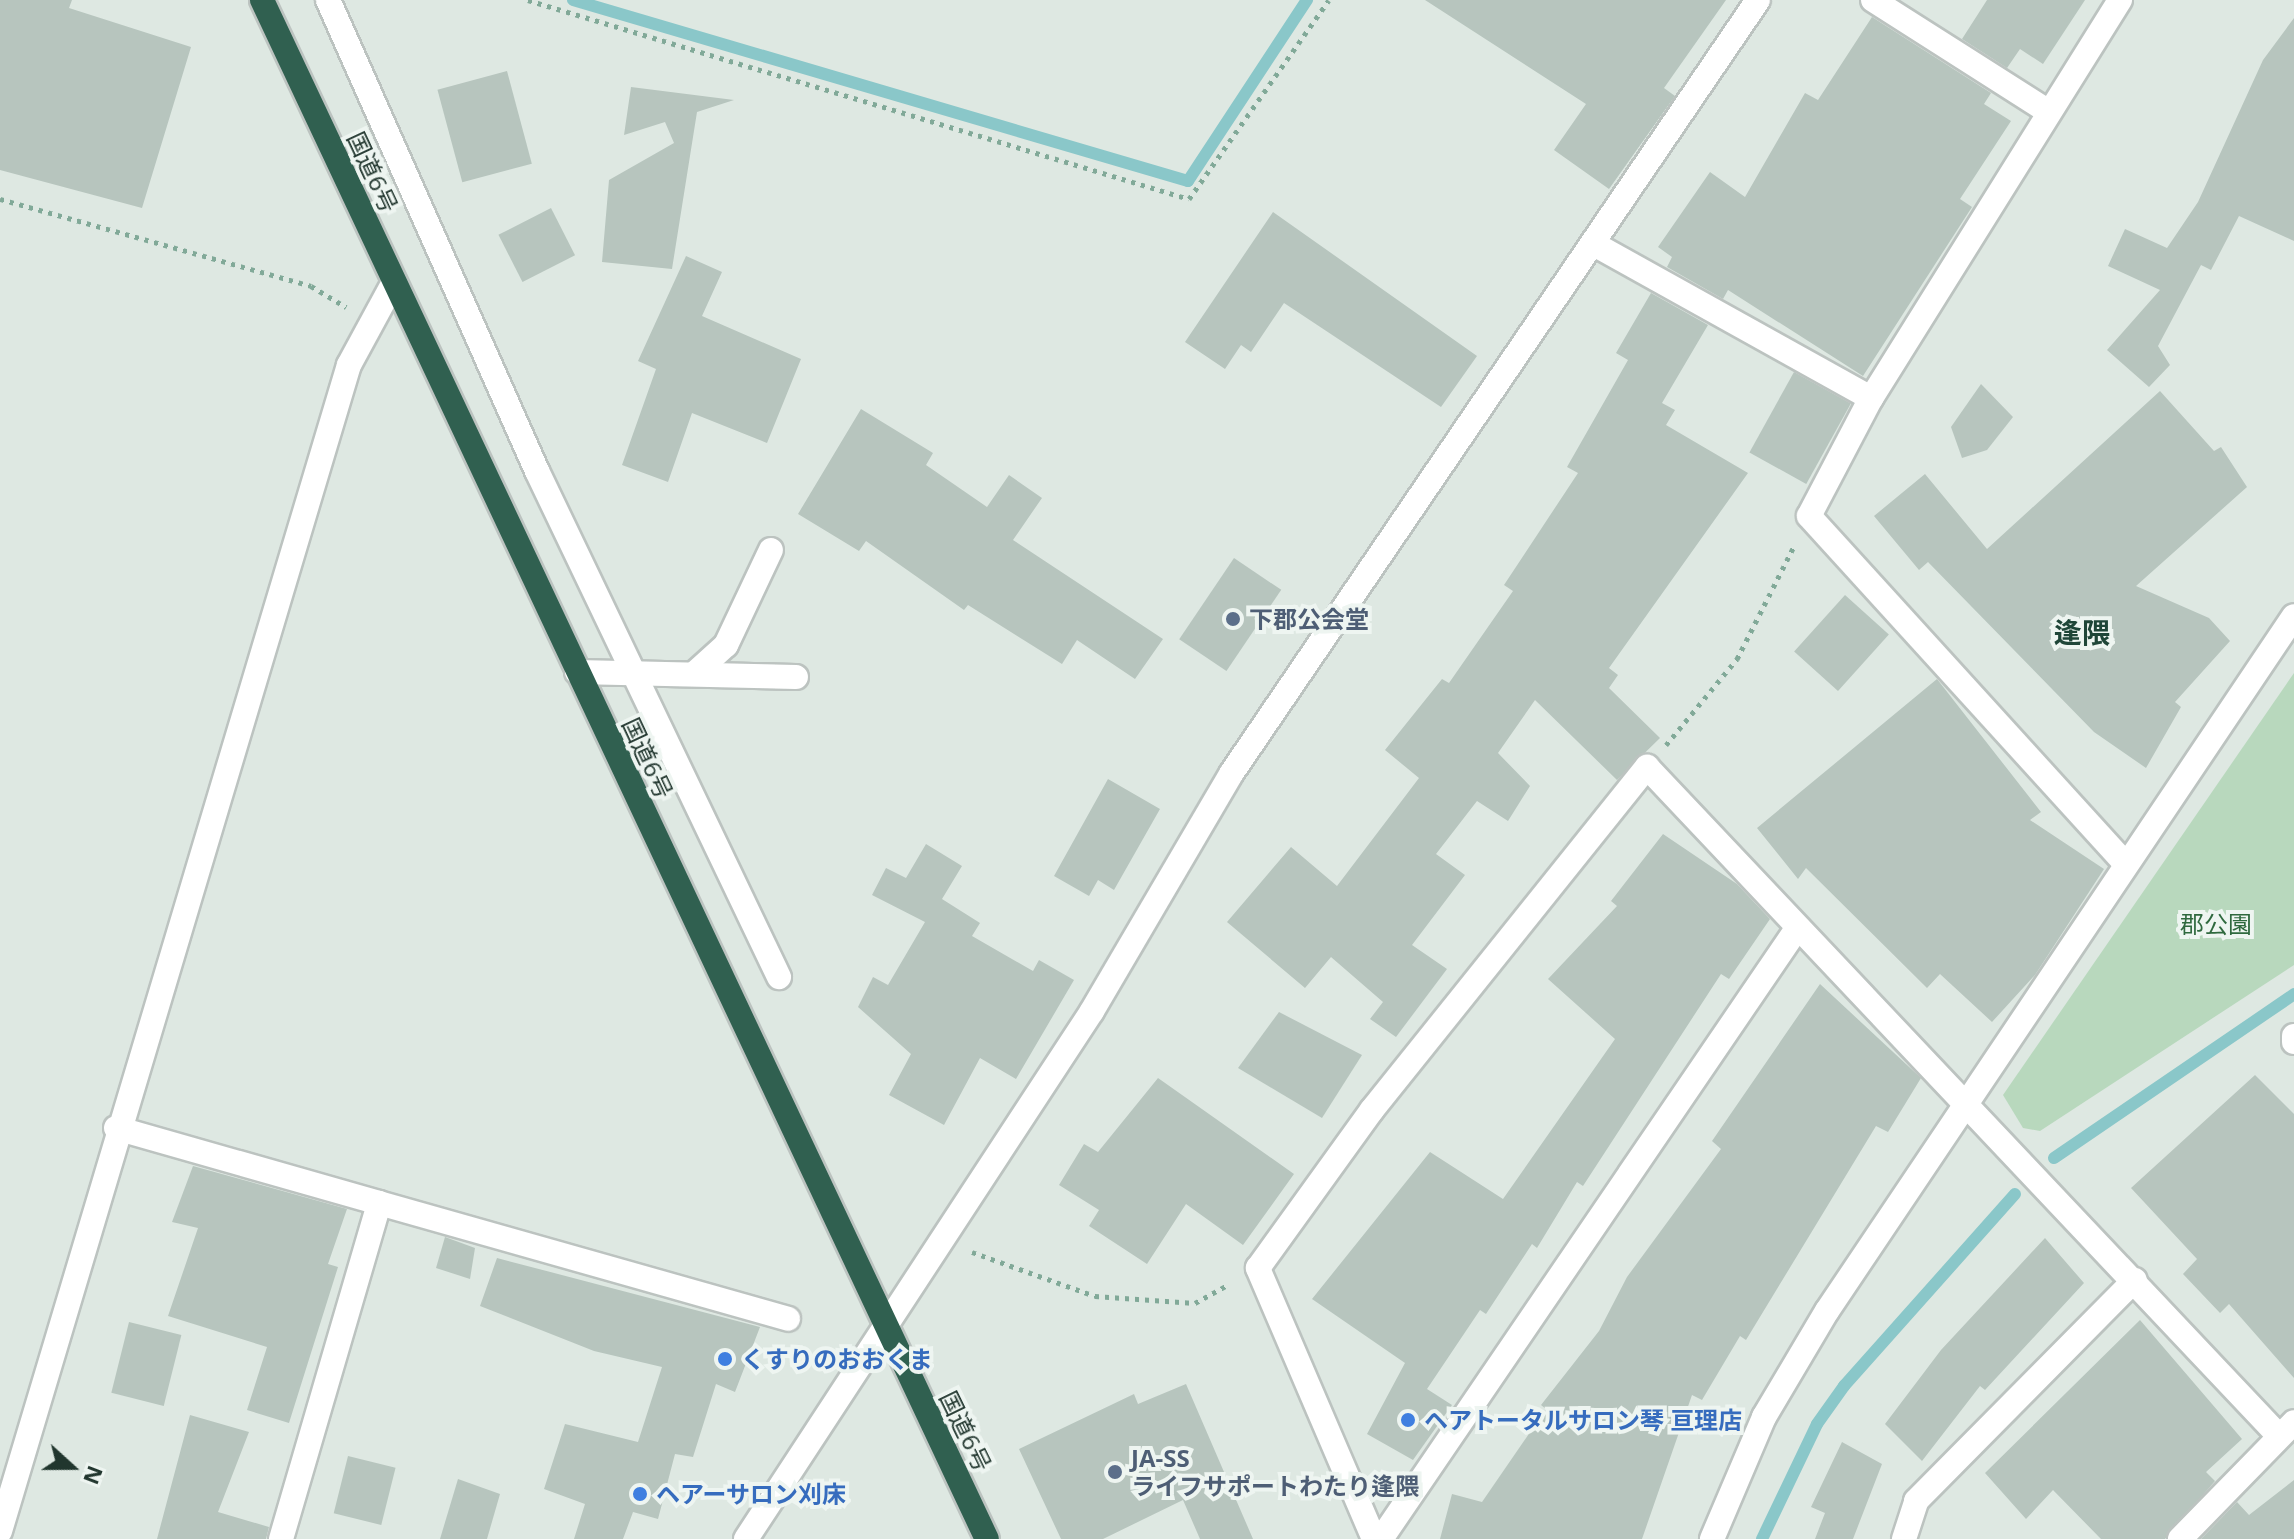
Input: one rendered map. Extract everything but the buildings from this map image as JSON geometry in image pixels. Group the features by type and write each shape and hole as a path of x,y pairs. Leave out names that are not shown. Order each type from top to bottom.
{"highway":[{"name":"国道6号","path":"262,0 987,1539"}],"street":[{"path":"328,0 537,471 639,674 779,977"},
{"path":"746,1539 888,1333 1231,774 1758,0"},
{"path":"1873,0 2047,111"},
{"path":"2120,0 2047,111 1871,398 1809,516 2124,862"},
{"path":"1594,244 1871,398"},
{"path":"0,1531 116,1128 349,365 394,282"},
{"path":"694,674 726,645 771,550"},
{"path":"1712,1539 1764,1417 2124,862 2294,616"},
{"path":"577,672 796,677"},
{"path":"1374,1539 1258,1268 1372,1110 1647,767 1796,930 1967,1101 2135,1280 2287,1429 2180,1539"},
{"path":"1381,1539 1796,930"},
{"path":"116,1128 788,1319"},
{"path":"281,1539 379,1203"},
{"path":"1904,1539 1916,1501 2135,1280"}],"path":[{"path":"528,0 1189,199 1329,0"},
{"path":"0,199 311,286 371,321"},
{"path":"1647,767 1737,659 1809,516"},
{"path":"960,1262 967,1250 1095,1296 1195,1303 1258,1268"}],"green space":[{"name":"郡公園","path":"2294,673 2294,965 2040,1131 2023,1128 2003,1095"}],"waterway":[{"path":"573,0 1188,181 1307,0"},
{"path":"2054,1158 2294,994"},
{"path":"1762,1539 1817,1424 1844,1386 2015,1194"}],"place":[{"name":"下郡公会堂","path":"1233,619"},
{"name":"くすりのおおくま","path":"725,1359"},
{"name":"ヘアトータルサロン琴 亘理店","path":"1408,1420"},
{"name":"JA-SS ライフサポートわたり逢隈","path":"1115,1472"},
{"name":"ヘアーサロン刈床","path":"640,1494"}],"district":[{"name":"逢隈","path":"2082,632"}]}
